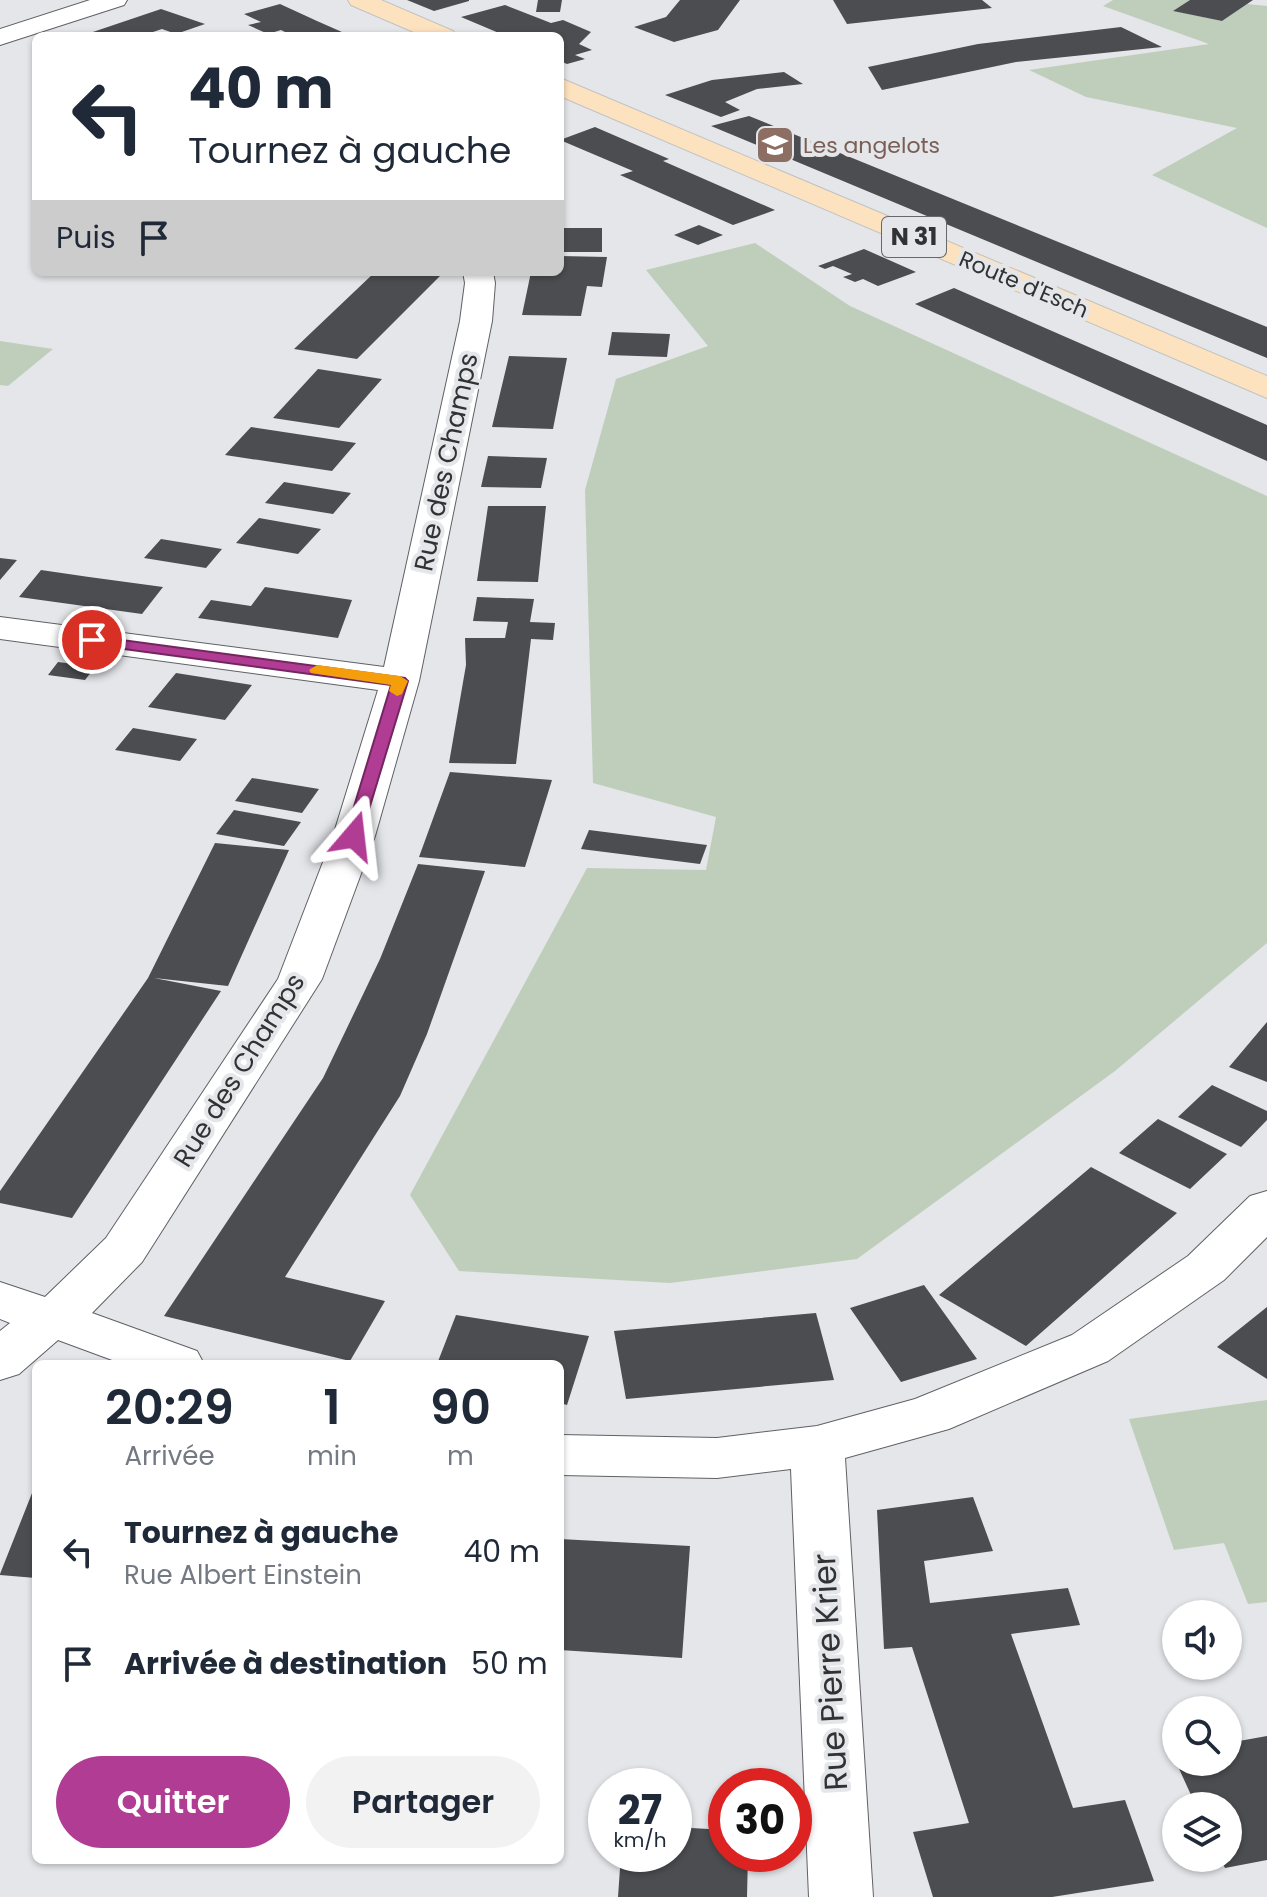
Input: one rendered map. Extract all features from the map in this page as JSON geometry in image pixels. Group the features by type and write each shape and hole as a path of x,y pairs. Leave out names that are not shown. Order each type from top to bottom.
{"main road":[{"path":"360,0 435,32"},
{"name":"Route d'Esch","path":"564,88 1267,388"}],"street":[{"path":"0,37 115,0"},
{"path":"13,9 65,16"},
{"name":"Rue des Champs","path":"0,1361 18,1340 52,1319 91,1285 124,1250 300,979 354,836 400,681 476,321 479,276"},
{"path":"0,628 400,681"},
{"path":"564,1455 717,1458 817,1446 930,1415 1090,1348 1206,1268 1267,1208"},
{"path":"0,1300 167,1360"},
{"name":"Rue Pierre Krier","path":"817,1446 841,1897"}],"green space":[{"path":"1113,0 1190,0 1174,11 1222,21 1247,4 1267,6 1267,228 1152,175 1237,128 1086,97 1029,70 1209,44 1103,6"},
{"path":"755,243 850,306 1267,496 1267,943 1115,1071 857,1259 670,1283 459,1271 410,1195 587,868 706,870 716,817 593,783 585,490 616,379 708,346 646,270"},
{"path":"0,341 53,349 8,386 0,385"},
{"path":"1267,1400 1267,1602 1248,1604 1224,1543 1174,1550 1129,1419"}],"building":[{"path":"407,0 469,0 469,1 434,11"},
{"path":"538,0 562,0 560,12 536,12"},
{"path":"680,0 740,0 718,30 674,42 634,27 666,17"},
{"path":"833,0 982,0 992,8 847,24"},
{"path":"1190,0 1253,0 1222,21 1173,11"},
{"path":"280,4 342,32 264,32 248,25 261,22 244,14"},
{"path":"505,5 551,23 563,20 591,32 579,44 592,50 575,55 585,59 567,64 564,63 564,32 497,32 461,17"},
{"path":"161,9 205,24 182,32 162,29 153,32 93,32"},
{"path":"1121,27 1162,47 1016,62 882,90 868,67 978,44"},
{"path":"784,72 803,84 757,89 725,102 740,110 721,117 665,95 712,80"},
{"path":"749,116 1267,327 1267,358 711,126"},
{"path":"595,127 669,159 663,161 775,210 733,225 620,175 633,171 564,142 564,139"},
{"path":"699,225 723,235 698,245 674,235"},
{"path":"564,228 602,228 602,252 564,252"},
{"path":"864,249 916,272 878,286 863,279 855,282 843,277 852,274 833,266 825,269 818,266"},
{"path":"564,256 607,257 602,287 587,286 581,316 522,315 530,276 564,276"},
{"path":"371,276 440,276 357,359 294,349"},
{"path":"954,288 1267,425 1267,461 915,304"},
{"path":"612,332 670,334 667,357 608,355"},
{"path":"509,356 567,358 553,429 492,427"},
{"path":"318,369 382,379 339,428 273,418"},
{"path":"251,427 356,443 332,471 225,455"},
{"path":"488,456 547,458 541,488 481,487"},
{"path":"284,482 351,493 333,514 265,503"},
{"path":"488,506 546,506 538,582 477,581"},
{"path":"259,518 321,529 298,554 236,543"},
{"path":"161,539 222,549 206,568 144,558"},
{"path":"0,558 17,560 0,580"},
{"path":"41,570 163,587 142,614 19,597"},
{"path":"265,587 352,600 338,638 198,618 211,600 251,606"},
{"path":"477,597 534,599 530,622 555,623 553,640 531,639 516,764 449,763 466,665 465,638 505,638 508,622 473,621"},
{"path":"58,662 95,667 85,680 48,675"},
{"path":"176,673 252,685 225,720 148,707"},
{"path":"133,728 197,739 180,761 115,750"},
{"path":"450,772 552,780 525,867 419,857"},
{"path":"252,778 319,789 302,813 235,801"},
{"path":"234,810 301,822 284,846 216,834"},
{"path":"589,830 707,845 700,864 581,849"},
{"path":"215,843 289,850 228,986 154,978 221,991 72,1218 0,1203 0,1191 148,978"},
{"path":"418,864 485,871 427,1034 400,1096 285,1277 385,1301 351,1360 164,1316 323,1078 380,959"},
{"path":"1267,1022 1267,1082 1229,1067"},
{"path":"1212,1085 1267,1111 1267,1120 1241,1147 1178,1117"},
{"path":"1158,1119 1227,1154 1190,1189 1119,1153"},
{"path":"1091,1167 1177,1213 1026,1346 939,1295"},
{"path":"924,1285 977,1359 901,1382 850,1308"},
{"path":"1267,1307 1267,1379 1217,1347"},
{"path":"816,1313 834,1380 626,1399 614,1331"},
{"path":"456,1315 589,1336 567,1405 564,1404 564,1360 439,1360"},
{"path":"32,1493 32,1578 0,1574"},
{"path":"973,1497 993,1551 924,1561 930,1603 1068,1588 1080,1625 1011,1634 1073,1808 1125,1800 1154,1881 1052,1897 933,1897 913,1832 969,1823 912,1647 884,1649 877,1510"},
{"path":"564,1539 690,1546 682,1658 564,1650"},
{"path":"1267,1736 1267,1860 1242,1865 1242,1792 1190,1792 1182,1776 1242,1776 1242,1740"},
{"path":"692,1828 708,1829 708,1872 748,1872 747,1897 618,1897 620,1872 692,1872"}],"slow traffic":[{"path":"317,670 400,681 397,691"}],"place":[{"name":"Les angelots","path":"775,145"}],"route":[{"path":"92,640 400,681 354,836"}]}
